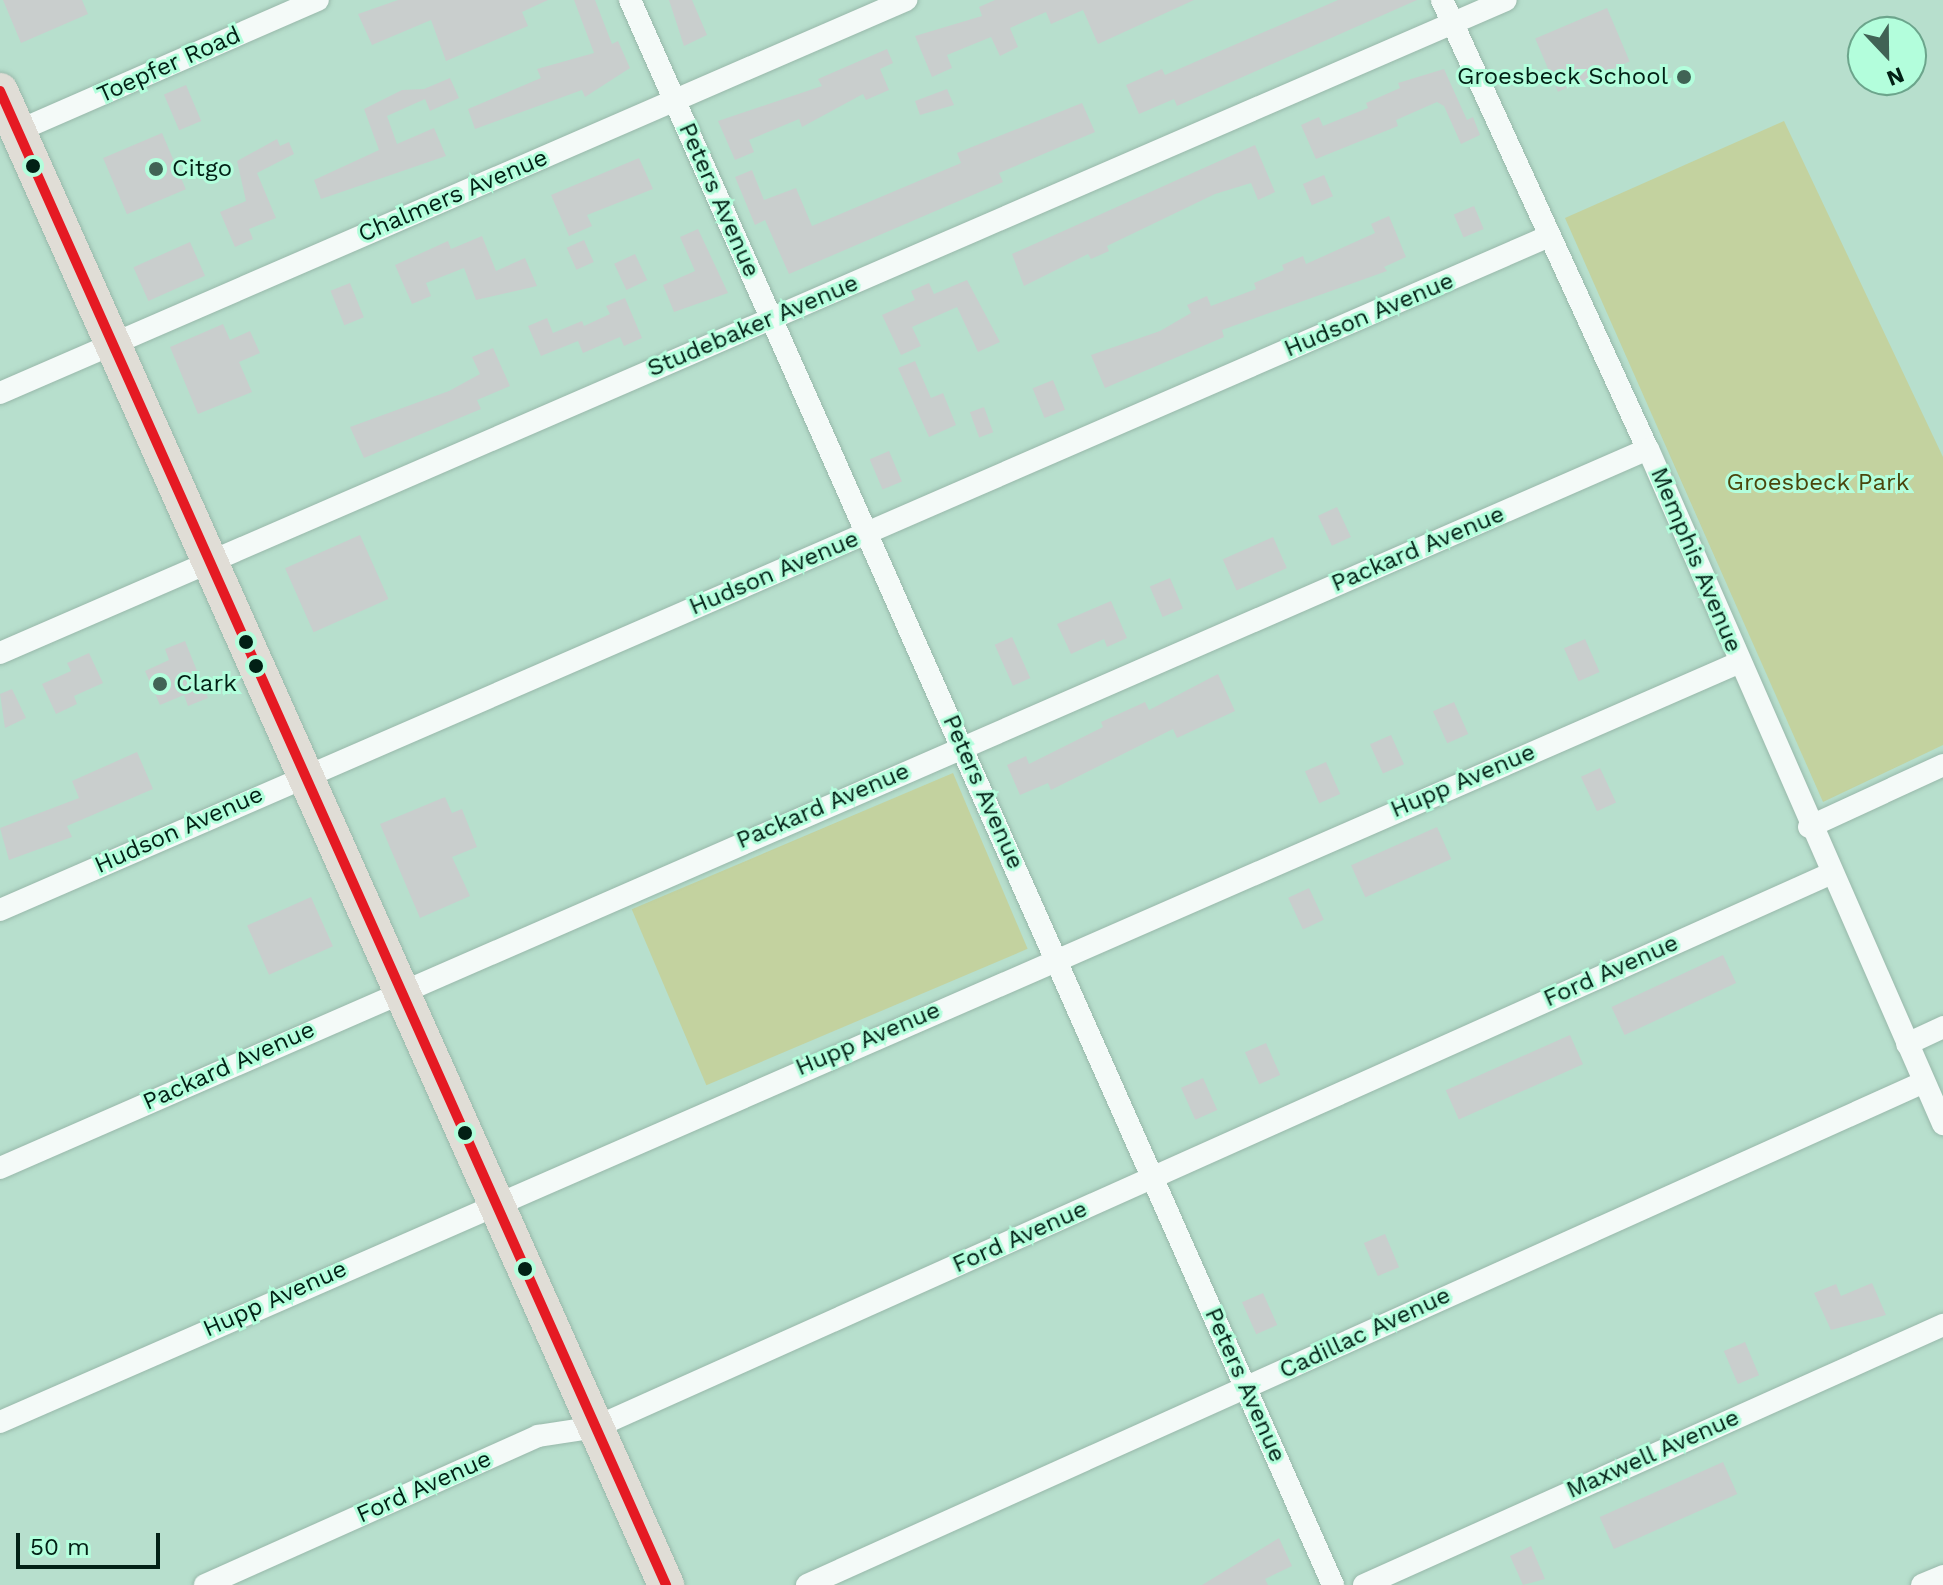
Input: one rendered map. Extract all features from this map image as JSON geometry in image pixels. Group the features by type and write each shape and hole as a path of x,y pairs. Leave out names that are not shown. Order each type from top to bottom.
{"main road":[{"path":"0,91 115,341 666,1585"}],"street":[{"name":"Toepfer Road","path":"20,130 318,0"},
{"name":"Peters Avenue","path":"630,0 1155,1176 1333,1585"},
{"name":"Chalmers Avenue","path":"0,393 906,0"},
{"name":"Memphis Avenue","path":"1442,0 1648,449 1809,827 1943,1124"},
{"name":"Studebaker Avenue","path":"0,653 210,559 1506,0"},
{"name":"Hudson Avenue","path":"0,910 305,774 1549,236"},
{"name":"Packard Avenue","path":"0,1168 1648,449"},
{"name":"Hupp Avenue","path":"0,1422 496,1201 1740,662"},
{"path":"1809,827 1943,765"},
{"name":"Ford Avenue","path":"205,1585 538,1436 596,1427 1830,874"},
{"path":"1907,1044 1943,1027"},
{"name":"Cadillac Avenue","path":"807,1585 1924,1082"},
{"name":"Maxwell Avenue","path":"1364,1585 1943,1325"},
{"path":"1922,1585 1943,1576"}],"green space":[{"name":"Groesbeck Park","path":"1784,121 1943,457 1943,745 1823,802 1565,218"},
{"path":"953,773 1028,949 706,1085 632,909"}],"building":[{"path":"3,0 82,0 88,14 21,43"},
{"path":"398,0 548,0 522,12 528,26 446,61 431,20 372,45 358,14"},
{"path":"574,0 595,0 612,44 618,41 630,68 585,97 582,90 475,129 468,109 541,78 537,69 594,53"},
{"path":"669,0 692,0 707,35 684,46"},
{"path":"995,0 1194,0 1098,44 1083,10 1051,24 1046,12 1010,28 1018,47 1000,56 991,37 947,55 952,68 932,77 915,36 982,16 979,7"},
{"path":"1338,0 1417,0 1177,106 1174,99 1139,114 1126,85 1162,69 1165,75"},
{"path":"1607,8 1630,61 1558,92 1535,38"},
{"path":"887,49 893,63 880,69 889,90 866,100 863,94 802,127 799,119 749,140 754,152 735,160 718,121 822,86 818,79"},
{"path":"1444,69 1467,120 1473,117 1480,135 1461,144 1444,106 1437,102 1396,120 1398,126 1316,159 1301,125 1319,117 1323,126 1368,108 1366,103 1400,88 1398,83"},
{"path":"450,78 459,98 430,111 425,99 387,116 397,144 434,128 446,156 321,199 314,180 379,150 364,109 402,90 424,89"},
{"path":"186,85 201,121 179,130 164,94"},
{"path":"947,89 954,105 920,115 915,101"},
{"path":"1082,103 1095,132 999,173 1003,182 789,274 765,220 755,225 735,177 752,170 764,200 796,188 812,226 961,163 957,153"},
{"path":"162,133 186,189 127,214 103,158"},
{"path":"277,139 280,146 289,142 294,154 257,173 276,218 249,229 253,239 235,247 220,212 246,201 237,161"},
{"path":"1255,145 1275,192 1258,200 1251,183 1215,194 1107,246 1109,251 1091,259 1088,254 1024,286 1012,254"},
{"path":"639,158 653,189 587,215 592,226 569,236 551,195"},
{"path":"1324,175 1333,196 1312,205 1303,184"},
{"path":"1474,206 1484,229 1464,238 1454,215"},
{"path":"1389,216 1406,257 1384,267 1387,271 1222,330 1224,337 1105,388 1091,355 1160,331 1191,313 1187,305 1207,296 1211,306 1256,289 1254,283 1284,270 1282,265 1303,256 1306,264 1375,233 1371,224"},
{"path":"698,229 728,293 674,312 663,285 695,271 680,237"},
{"path":"482,236 496,271 525,258 537,286 476,300 464,268 426,283 431,296 412,304 395,265 448,241 451,249"},
{"path":"584,240 594,262 576,270 567,248"},
{"path":"190,242 205,276 148,301 133,267"},
{"path":"635,254 647,280 626,290 614,264"},
{"path":"967,280 1000,342 978,352 957,307 912,327 921,346 901,355 882,315 915,300 911,291 929,283 934,294"},
{"path":"350,283 364,317 344,325 331,291"},
{"path":"625,298 642,338 624,346 620,337 583,353 578,341 541,356 528,326 547,318 553,333 582,321 584,326 610,314 606,306"},
{"path":"223,324 230,340 250,331 260,353 239,362 252,392 198,414 170,347"},
{"path":"493,348 510,386 477,400 481,409 364,458 350,427 449,391 480,374 472,357"},
{"path":"915,361 931,398 943,393 956,425 929,437 898,368"},
{"path":"1053,380 1065,410 1045,418 1033,388"},
{"path":"984,407 993,432 979,438 970,412"},
{"path":"889,451 902,481 883,490 870,459"},
{"path":"1337,507 1351,537 1332,546 1318,516"},
{"path":"360,535 388,599 314,632 285,568"},
{"path":"1273,537 1287,568 1237,590 1223,559"},
{"path":"1170,578 1183,608 1163,617 1150,587"},
{"path":"1111,601 1127,638 1107,647 1104,639 1071,654 1057,624"},
{"path":"1012,637 1030,678 1013,686 995,645"},
{"path":"1585,639 1600,672 1579,681 1564,648"},
{"path":"185,641 208,698 188,706 184,695 160,705 145,671 169,660 165,649"},
{"path":"89,653 103,683 74,696 77,704 56,714 42,684 71,671 67,663"},
{"path":"1218,674 1235,711 1177,738 1173,729 1051,790 1048,783 1020,795 1007,765 1026,756 1029,764 1103,727 1101,722 1145,702 1149,710"},
{"path":"12,689 26,718 5,728 0,694"},
{"path":"1454,702 1468,734 1447,743 1433,711"},
{"path":"1391,735 1404,764 1383,774 1370,744"},
{"path":"137,752 153,789 67,826 72,837 9,860 0,828 79,798 72,781"},
{"path":"1326,762 1340,794 1319,803 1305,771"},
{"path":"1600,768 1616,802 1597,811 1581,777"},
{"path":"445,797 452,813 462,809 477,847 452,857 470,896 420,918 380,824"},
{"path":"1437,827 1451,859 1365,897 1351,865"},
{"path":"1309,888 1324,920 1303,929 1288,898"},
{"path":"311,897 333,946 269,975 247,925"},
{"path":"1723,955 1736,983 1625,1035 1612,1007"},
{"path":"1570,1035 1583,1064 1459,1120 1446,1090"},
{"path":"1266,1043 1280,1075 1259,1084 1245,1052"},
{"path":"1203,1078 1217,1110 1195,1120 1181,1088"},
{"path":"1385,1234 1399,1267 1378,1276 1364,1243"},
{"path":"1872,1283 1886,1315 1831,1330 1814,1293 1836,1284 1841,1296"},
{"path":"1263,1293 1277,1325 1256,1334 1242,1302"},
{"path":"1745,1342 1759,1375 1738,1384 1724,1351"},
{"path":"1723,1462 1737,1494 1614,1549 1600,1517"},
{"path":"1279,1538 1292,1566 1265,1579 1268,1585 1202,1585"},
{"path":"1531,1546 1545,1579 1523,1585 1510,1556"}],"transit line":[{"path":"0,91 666,1585"}],"place":[{"name":"Groesbeck School","path":"1684,77"},
{"name":"Citgo","path":"156,169"},
{"name":"Clark","path":"160,684"}]}
